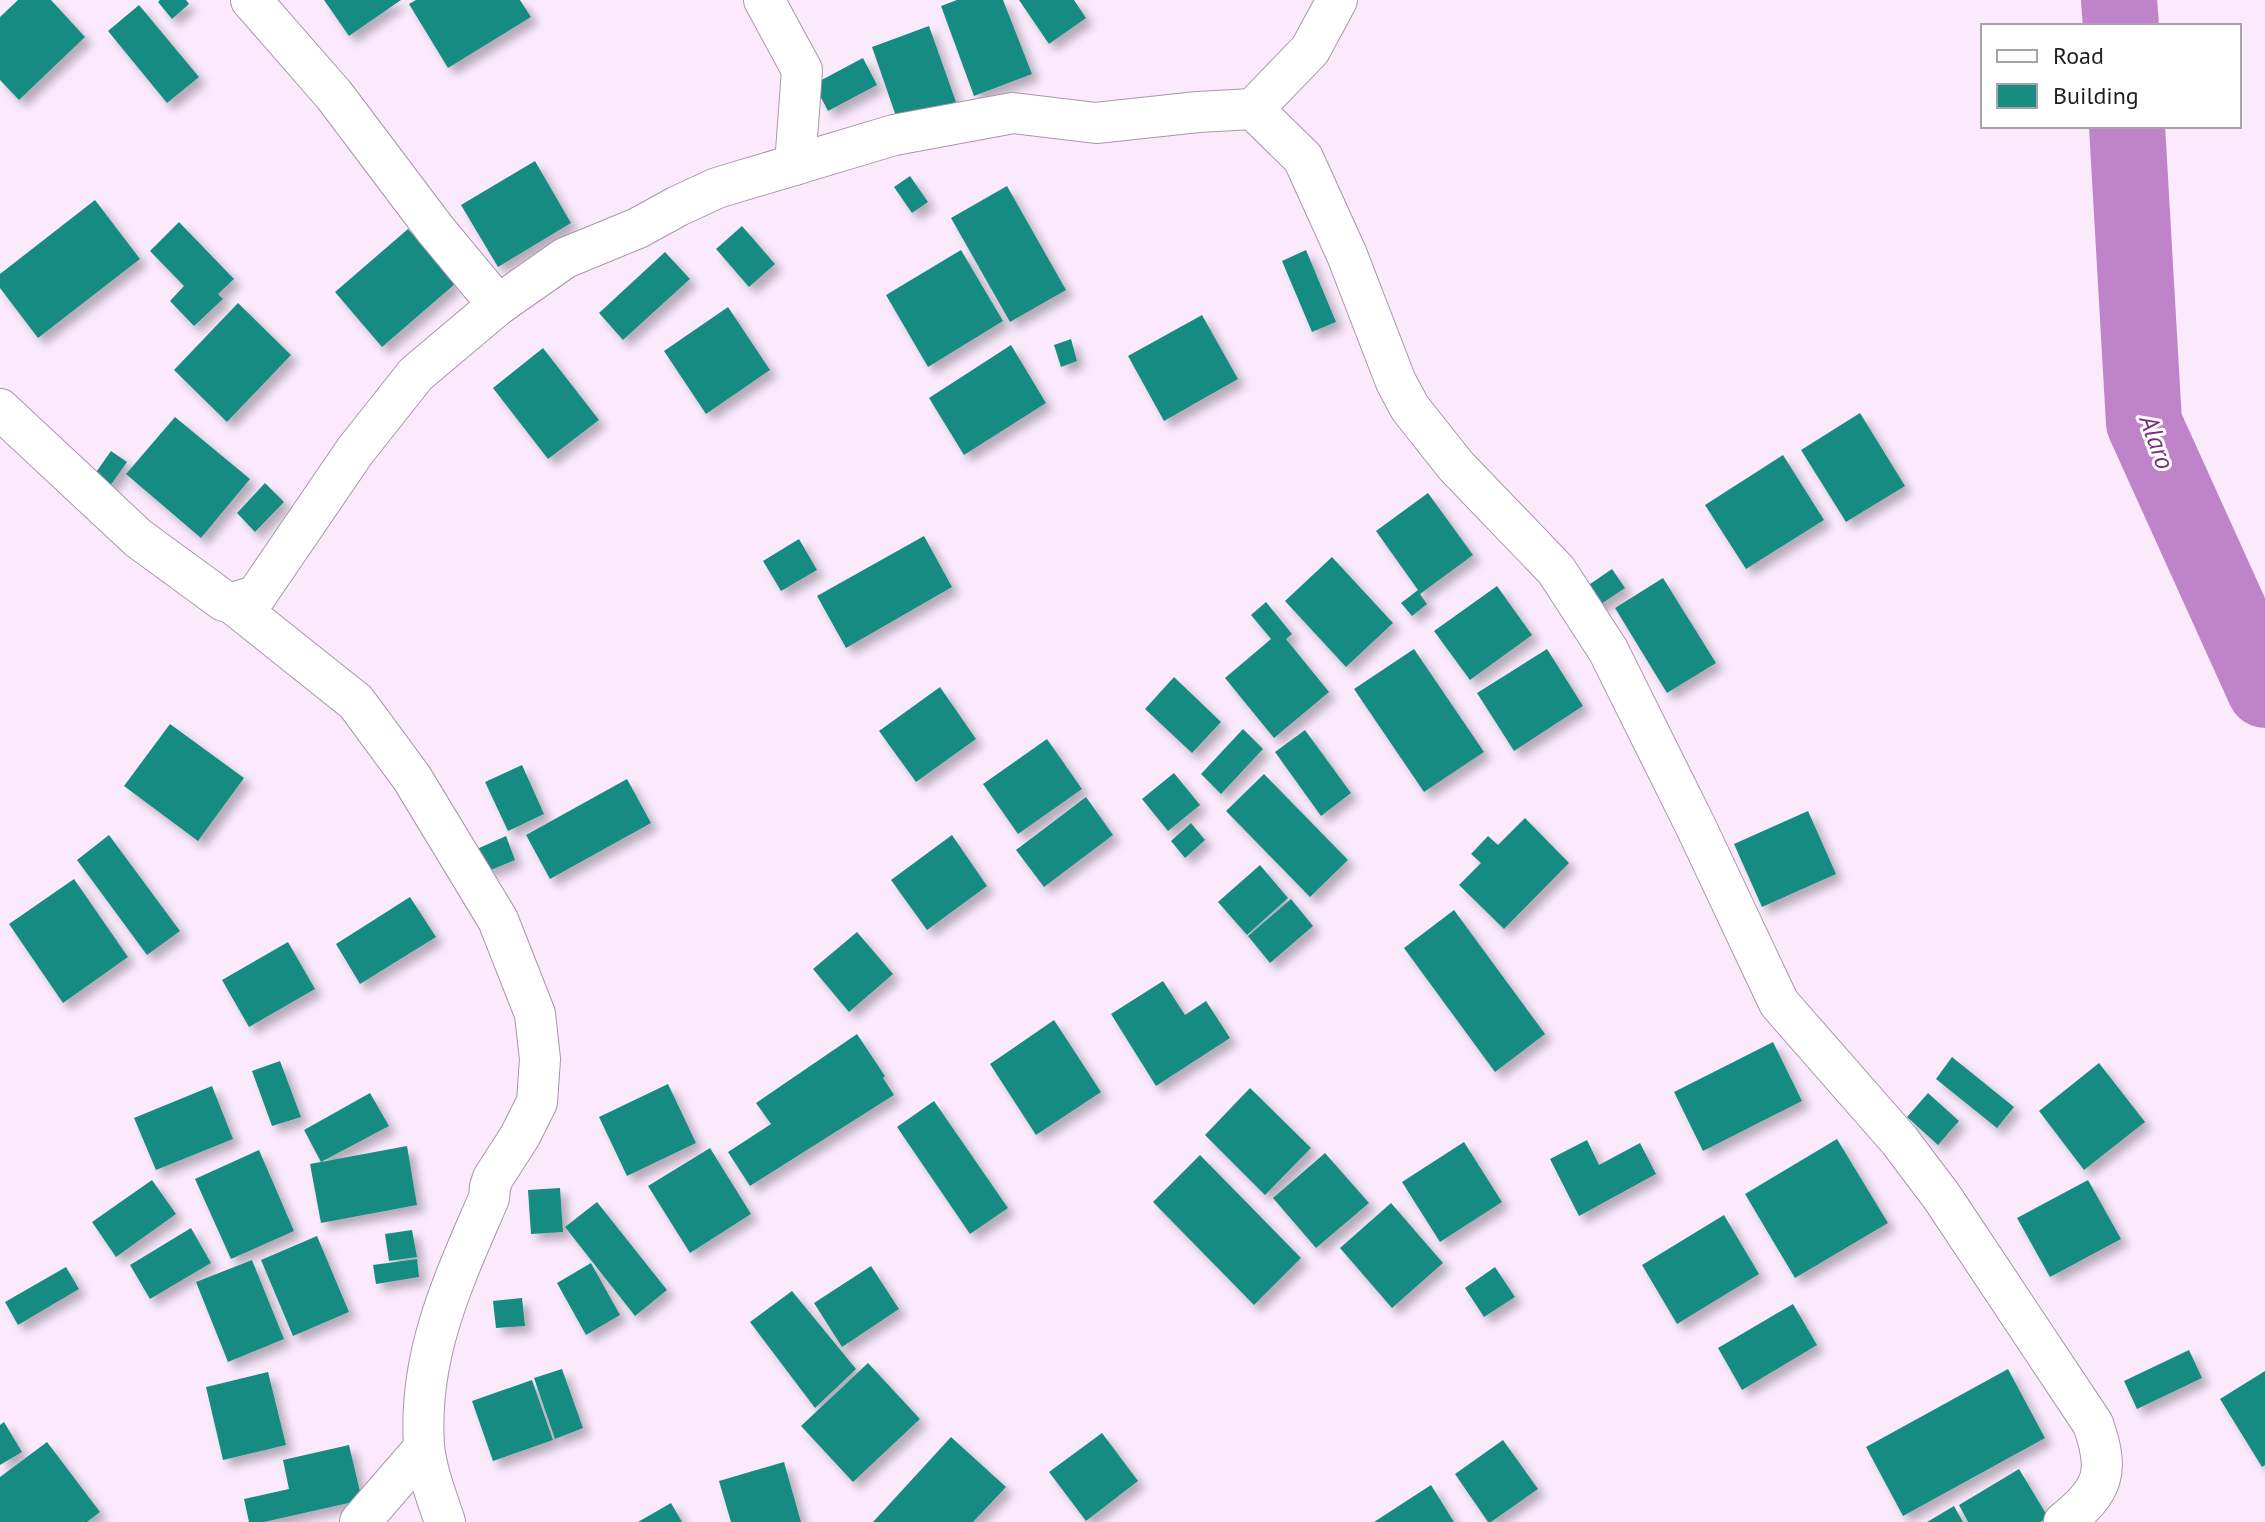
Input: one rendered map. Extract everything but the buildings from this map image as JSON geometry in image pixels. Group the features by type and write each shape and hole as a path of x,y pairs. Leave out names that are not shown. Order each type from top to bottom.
{"street":[{"path":"251,0 334,95 435,229 498,305"},
{"path":"764,0 802,70 795,165"},
{"path":"232,603 256,596 355,451 416,374 498,305 565,258 638,228 717,188 894,135 1013,113 1096,123 1253,109 1310,50 1337,0"},
{"path":"1253,109 1303,158 1347,255 1396,382 1410,408 1456,466 1556,570 1608,650 1779,1003 1899,1140 1942,1197 2093,1424 2102,1449 2100,1481 2090,1498 2064,1522"},
{"path":"0,409 138,538 224,601 232,603 356,702 412,778 498,920 535,1014 540,1059 537,1102 493,1178 489,1198 446,1297 426,1379 424,1448 445,1522"},
{"path":"360,1522 424,1448"}],"waterway":[{"name":"Alaro","path":"2119,0 2121,24"},
{"name":"Alaro","path":"2127,128 2144,423 2265,690"}]}
